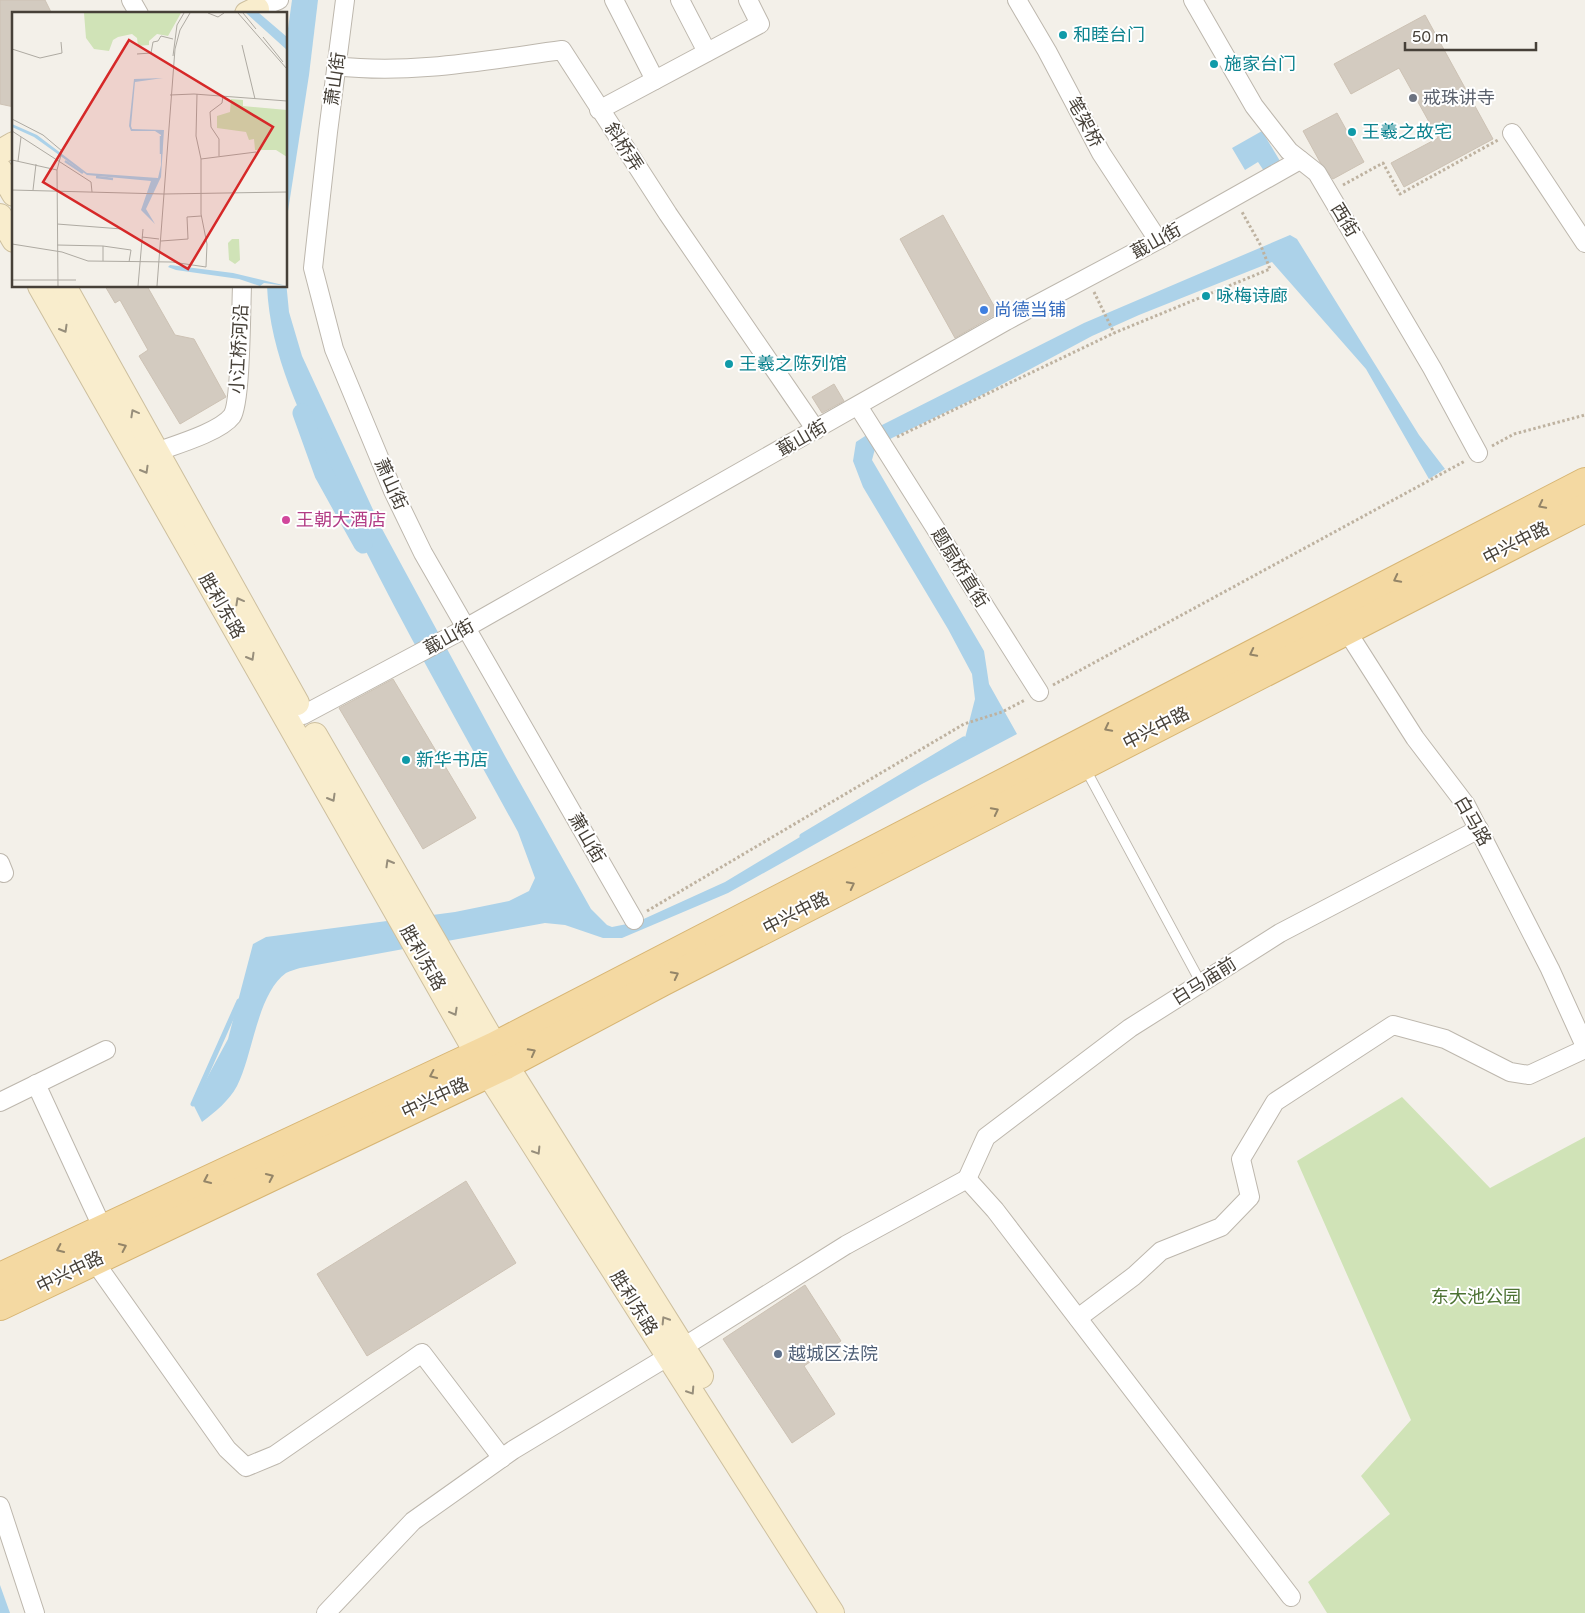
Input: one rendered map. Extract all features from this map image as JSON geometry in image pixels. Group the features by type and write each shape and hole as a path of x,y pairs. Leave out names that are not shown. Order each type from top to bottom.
{"main road":[{"path":"0,152 12,145"},
{"path":"0,170 12,191"},
{"path":"0,216 12,237"},
{"name":"胜利东路","path":"41,288 492,1060 675,1352 832,1613"},
{"name":"胜利东路","path":"65,288 303,715 403,905"},
{"name":"中兴中路","path":"0,1277 103,1229 492,1060 662,982 1084,765 1585,482"},
{"name":"中兴中路","path":"0,1306 94,1261 492,1060 1340,621 1585,508"},
{"name":"胜利东路","path":"675,1352 849,1613"}],"street":[{"path":"131,0 138,12"},
{"path":"255,9 279,0"},
{"name":"萧山街","path":"345,0 314,268 334,350 393,491 460,631 634,920"},
{"path":"614,0 654,80"},
{"path":"680,0 707,52"},
{"path":"599,110 760,24 748,0"},
{"name":"笔架桥","path":"1016,0 1047,51 1101,153 1158,240"},
{"name":"西街","path":"1192,0 1254,106 1289,150 1317,173 1432,368 1478,453"},
{"name":"斜桥弄","path":"336,66 354,68 418,67 479,62 562,50 599,110 816,430"},
{"path":"1512,133 1585,243"},
{"name":"蕺山街","path":"303,715 460,631 1006,321 1158,240 1300,160"},
{"name":"小江桥河沿","path":"156,452 220,426 233,415 238,388 242,288"},
{"name":"题扇桥直街","path":"858,406 1039,692"},
{"name":"白马路","path":"1340,621 1415,738 1466,804 1550,969 1585,1048"},
{"name":"白马庙前","path":"967,1179 986,1137 1130,1028 1280,933 1479,829"},
{"path":"1078,1318 1134,1276 1161,1251 1221,1227 1250,1197 1241,1159 1275,1102 1393,1025 1445,1039 1510,1072 1529,1075 1585,1048"},
{"path":"0,1102 106,1050"},
{"path":"36,1084 103,1229"},
{"path":"326,1613 414,1521 502,1458 846,1246 967,1179 995,1210 1291,1597"},
{"path":"94,1261 227,1449 246,1467 275,1455 422,1353 502,1458"},
{"path":"0,1506 35,1613"}],"lane":[{"path":"1084,765 1201,983"}],"path":[{"path":"1329,193 1383,163 1400,194 1512,133"},
{"path":"892,460 905,452 896,438 1114,333 1270,269 1261,246 1233,198"},
{"path":"1103,310 1114,333"},
{"path":"634,920 964,724 1002,712 1514,434 1585,415"}],"green space":[{"name":"东大池公园","path":"1402,1097 1490,1188 1585,1137 1585,1613 1327,1613 1308,1582 1390,1514 1361,1476 1411,1420 1297,1161"}],"water":[{"path":"292,0 318,0 309,75 288,211 288,29"},
{"path":"1262,131 1280,161 1264,171 1258,162 1245,170 1232,148"},
{"path":"1290,235 1297,239 1419,435 1445,469 1429,479 1366,369 1272,262 1139,315 1092,336 980,396 892,438 875,449 872,460 984,651 989,684 1017,734 922,784 728,893 622,938 603,938 565,925 545,923 300,968 286,973 268,995 237,1086 226,1101 202,1122 193,1104 228,1039 253,944 266,937 455,912 509,901 529,891 535,878 518,832 398,612 352,523 309,432 289,385 274,337 267,288 287,288 289,312 302,356 381,527 505,756 591,909 607,925 612,927 637,922 725,882 965,738 975,699 972,674 948,629 863,487 853,461 856,442 882,425 1084,323"},
{"path":"0,1585 10,1613 0,1613"}],"building":[{"path":"0,0 45,0 51,12 12,12 12,107 0,104"},
{"path":"1425,15 1493,139 1404,187 1391,163 1438,138 1399,68 1351,94 1334,64"},
{"path":"1337,113 1364,162 1333,179 1320,162 1303,131"},
{"path":"943,215 998,313 955,338 900,239"},
{"path":"106,288 148,288 175,335 194,339 226,397 180,424 139,356 148,350 120,300 115,303"},
{"path":"834,384 844,401 822,413 812,397"},
{"name":"新华书店","path":"393,679 476,818 423,849 339,708"},
{"path":"466,1181 516,1263 367,1356 317,1274"},
{"name":"越城区法院","path":"805,1285 841,1341 804,1366 835,1414 792,1443 723,1339"}],"waterway":[{"path":"302,413 324,474 363,544"},
{"path":"802,836 964,739"},
{"path":"193,1104 239,1001"}],"place":[{"name":"和睦台门","path":"1063,35"},
{"name":"施家台门","path":"1214,64"},
{"name":"戒珠讲寺","path":"1413,98"},
{"name":"王羲之故宅","path":"1352,132"},
{"name":"咏梅诗廊","path":"1206,296"},
{"name":"尚德当铺","path":"984,310"},
{"name":"王羲之陈列馆","path":"729,364"},
{"name":"王朝大酒店","path":"286,520"},
{"name":"新华书店","path":"406,760"},
{"name":"越城区法院","path":"778,1354"}]}
